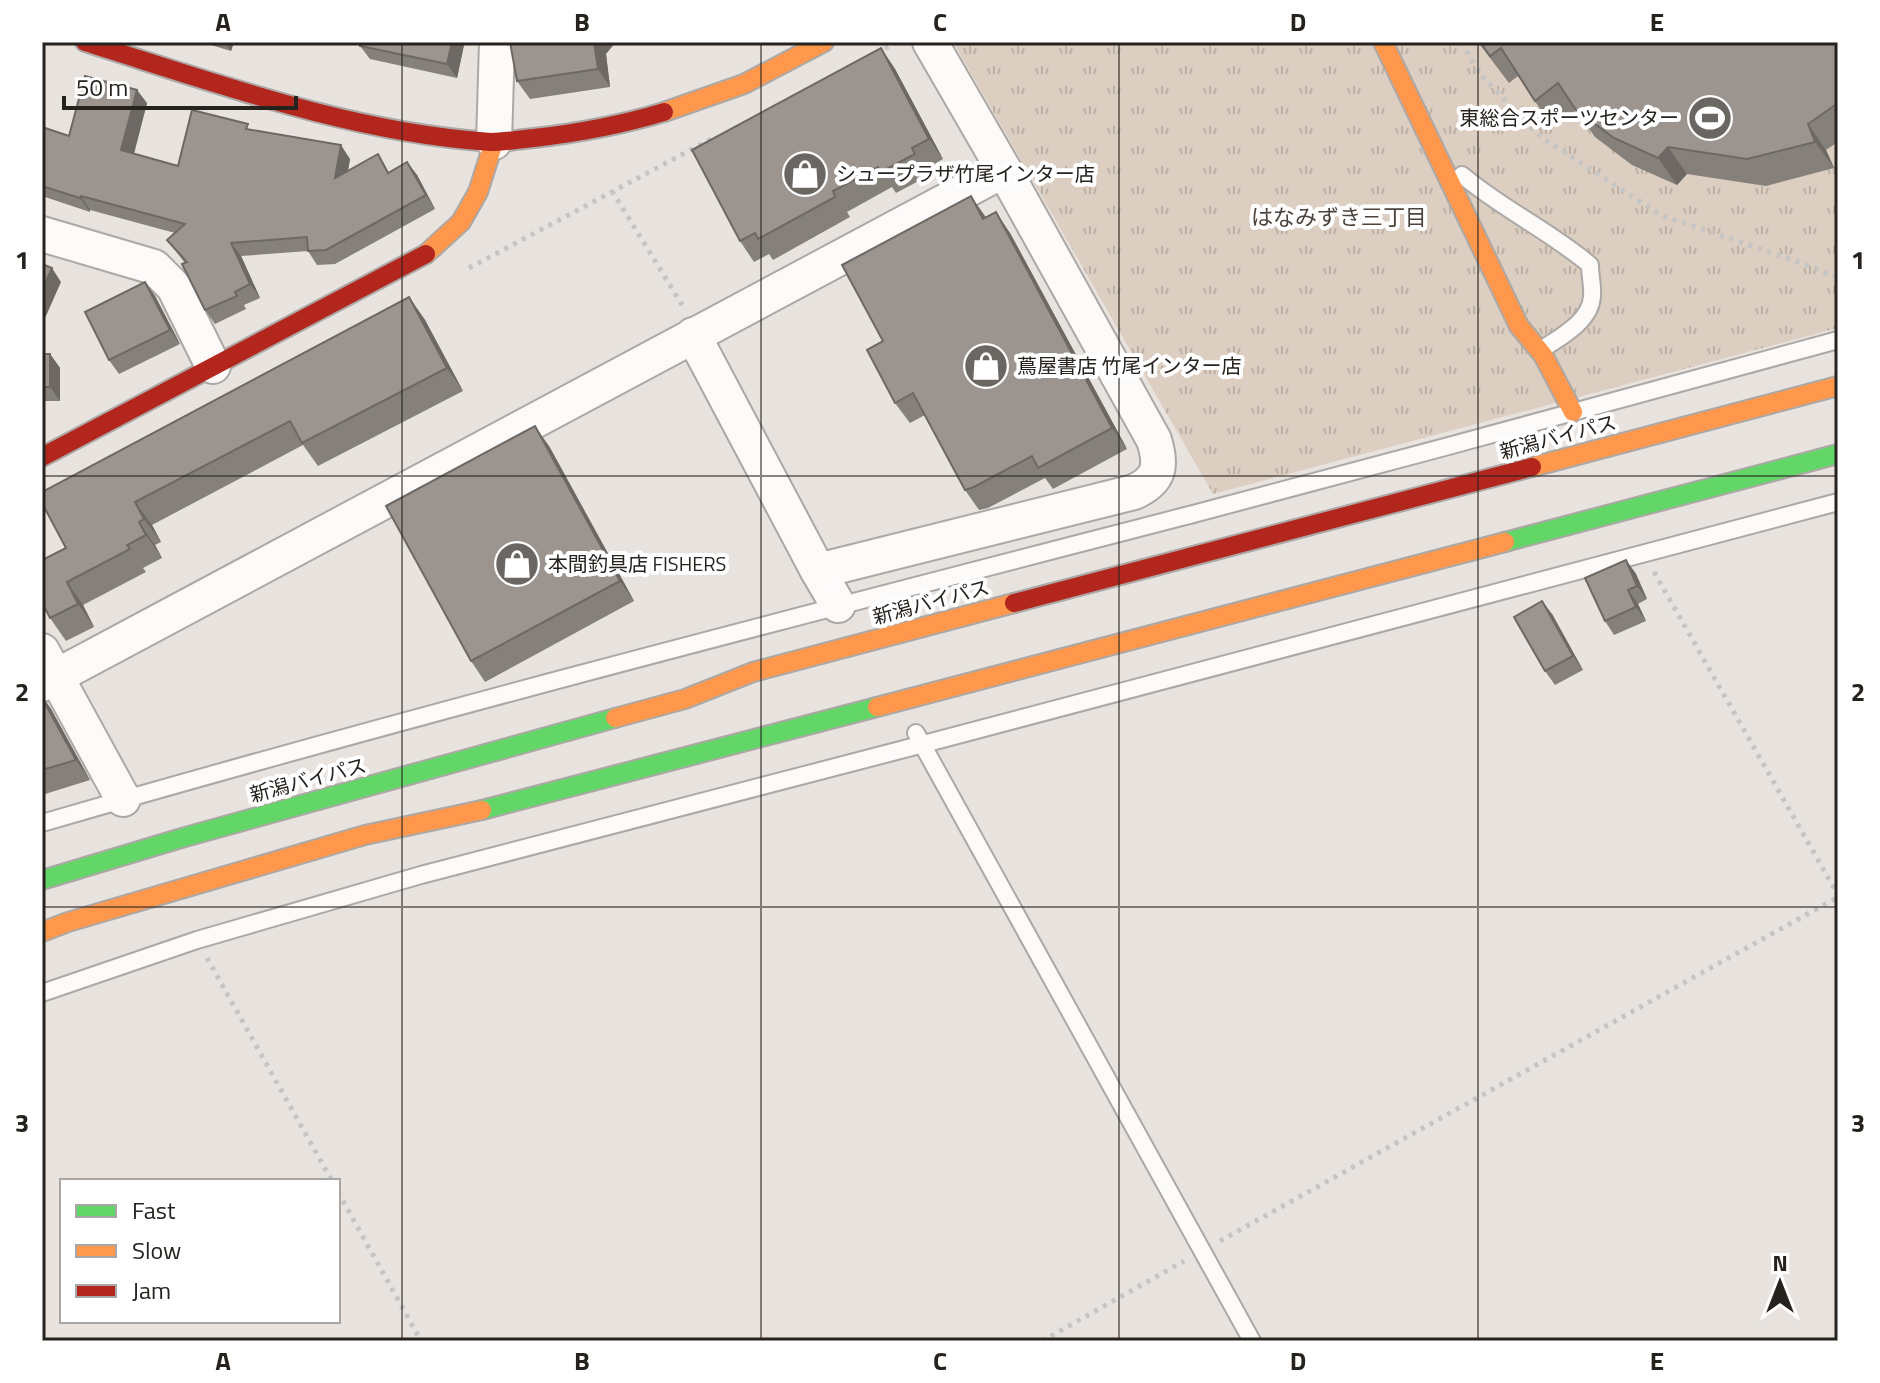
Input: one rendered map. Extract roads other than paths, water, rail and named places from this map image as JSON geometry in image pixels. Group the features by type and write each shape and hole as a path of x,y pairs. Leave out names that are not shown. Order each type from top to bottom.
{"main road":[{"path":"85,42 256,95 339,117 412,132 494,142 625,124 744,84 824,42"},
{"path":"1383,42 1519,326 1539,351 1573,412"},
{"path":"42,457 428,253 461,222 478,192 494,142"},
{"name":"新潟バイパス","path":"42,880 185,837 685,699 753,672 1838,386"},
{"path":"42,932 365,835 501,806 1838,454"},
{"path":"692,675 753,672"},
{"path":"401,847 501,806"}],"street":[{"path":"494,142 497,42"},
{"path":"818,571 1134,492 1149,485 1157,470 1159,457 1154,440 930,42"},
{"path":"123,799 47,670 1004,170"},
{"path":"42,234 154,267 174,287 213,366"},
{"path":"693,335 842,612"}],"lane":[{"path":"1434,150 1482,192 1568,247 1590,265 1592,299 1587,314 1564,335 1539,351"},
{"path":"42,823 415,718 842,612 1838,340"},
{"path":"42,993 197,940 421,875 919,739 1838,502"},
{"path":"919,739 1252,1341"}],"place":[{"name":"東総合スポーツセンター","path":"1710,118"},
{"name":"シュープラザ竹尾インター店","path":"805,174"},
{"name":"蔦屋書店 竹尾インター店","path":"986,366"},
{"name":"本間釣具店 FISHERS","path":"517,564"}],"district":[{"name":"はなみずき三丁目","path":"1339,217"}]}
